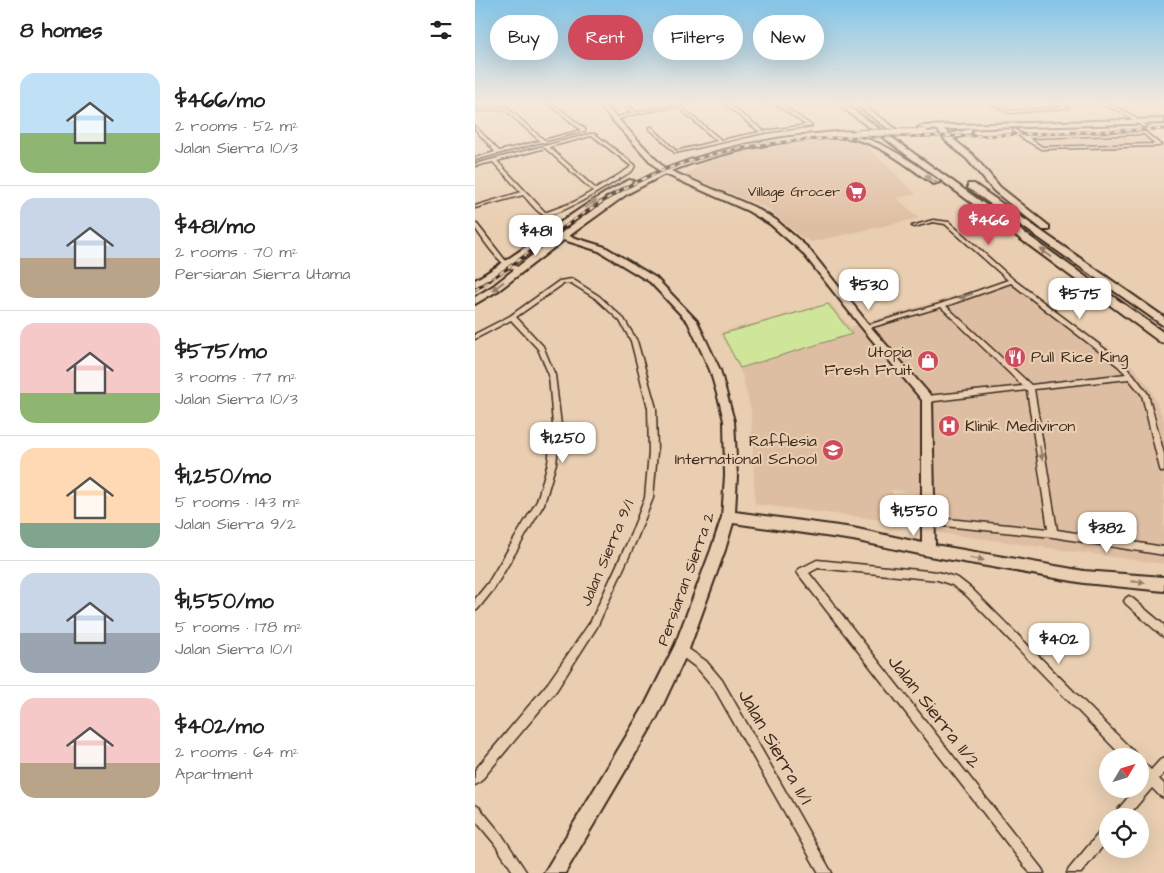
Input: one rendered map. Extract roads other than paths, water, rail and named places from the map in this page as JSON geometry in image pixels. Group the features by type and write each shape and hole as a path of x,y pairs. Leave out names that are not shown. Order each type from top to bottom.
{"highway":[{"path":"870,143 883,148 1017,232"},
{"path":"895,143 1164,339"},
{"path":"910,143 1164,322"},
{"path":"955,143 970,157 997,189 1015,204 1164,317"}],"main road":[{"path":"637,143 662,170 751,209 773,222 805,250 927,400 927,521 929,550"},
{"path":"475,284 673,163 710,150 741,143"},
{"path":"475,301 519,270 557,234 618,186 662,170 730,151 773,143"},
{"path":"654,161 673,163"},
{"path":"683,180 677,174 678,170 692,162"},
{"name":"Persiaran Sierra 2","path":"553,873 651,710 681,649 718,550 728,517 731,476 729,421 715,370 692,322 653,280 601,249 557,234"},
{"path":"728,517 853,534 929,550 1084,577 1164,584"}],"street":[{"path":"488,143 498,154"},
{"path":"475,165 549,143"},
{"path":"475,159 551,143"},
{"path":"493,160 543,213 563,209 630,170 633,166 604,143"},
{"path":"666,143 675,152 712,143"},
{"path":"1032,143 1041,148 1159,145 1156,143"},
{"path":"545,144 595,190"},
{"path":"475,207 524,193"},
{"path":"913,226 933,221 947,223 1012,281 1120,364 1145,394 1164,469"},
{"path":"475,225 497,255 519,270"},
{"name":"Jalan Sierra 9/1","path":"475,779 552,687 594,624 632,541 649,498 653,452 652,408 634,341 622,320 597,297 572,281 561,282 512,318"},
{"path":"866,327 942,305 1012,281"},
{"path":"942,305 1030,388 1053,533"},
{"path":"475,337 512,318 541,348 552,375 557,425 552,463 541,502 491,586 475,606"},
{"path":"927,400 1131,376"},
{"path":"927,521 1053,533 1164,551"},
{"name":"Jalan Sierra 11/2","path":"1038,873 802,572 817,564 939,576 955,581 969,592 1122,748"},
{"path":"1129,602 1164,632"},
{"name":"Jalan Sierra 11/1","path":"681,649 702,665 718,684 826,873"},
{"path":"1127,808 1164,764"},
{"path":"1151,779 1164,792"},
{"path":"475,811 498,839 521,873"},
{"path":"1073,873 1099,842"}],"railway":[{"path":"475,290 583,214 628,186 689,161 728,151 778,143"}],"place":[{"name":"Village Grocer","path":"856,192"},
{"name":"Pull Rice King","path":"1015,357"},
{"name":"Utopia Fresh Fruit","path":"928,361"},
{"name":"Klinik Mediviron","path":"949,426"},
{"name":"Rafflesia International School","path":"833,450"}]}
